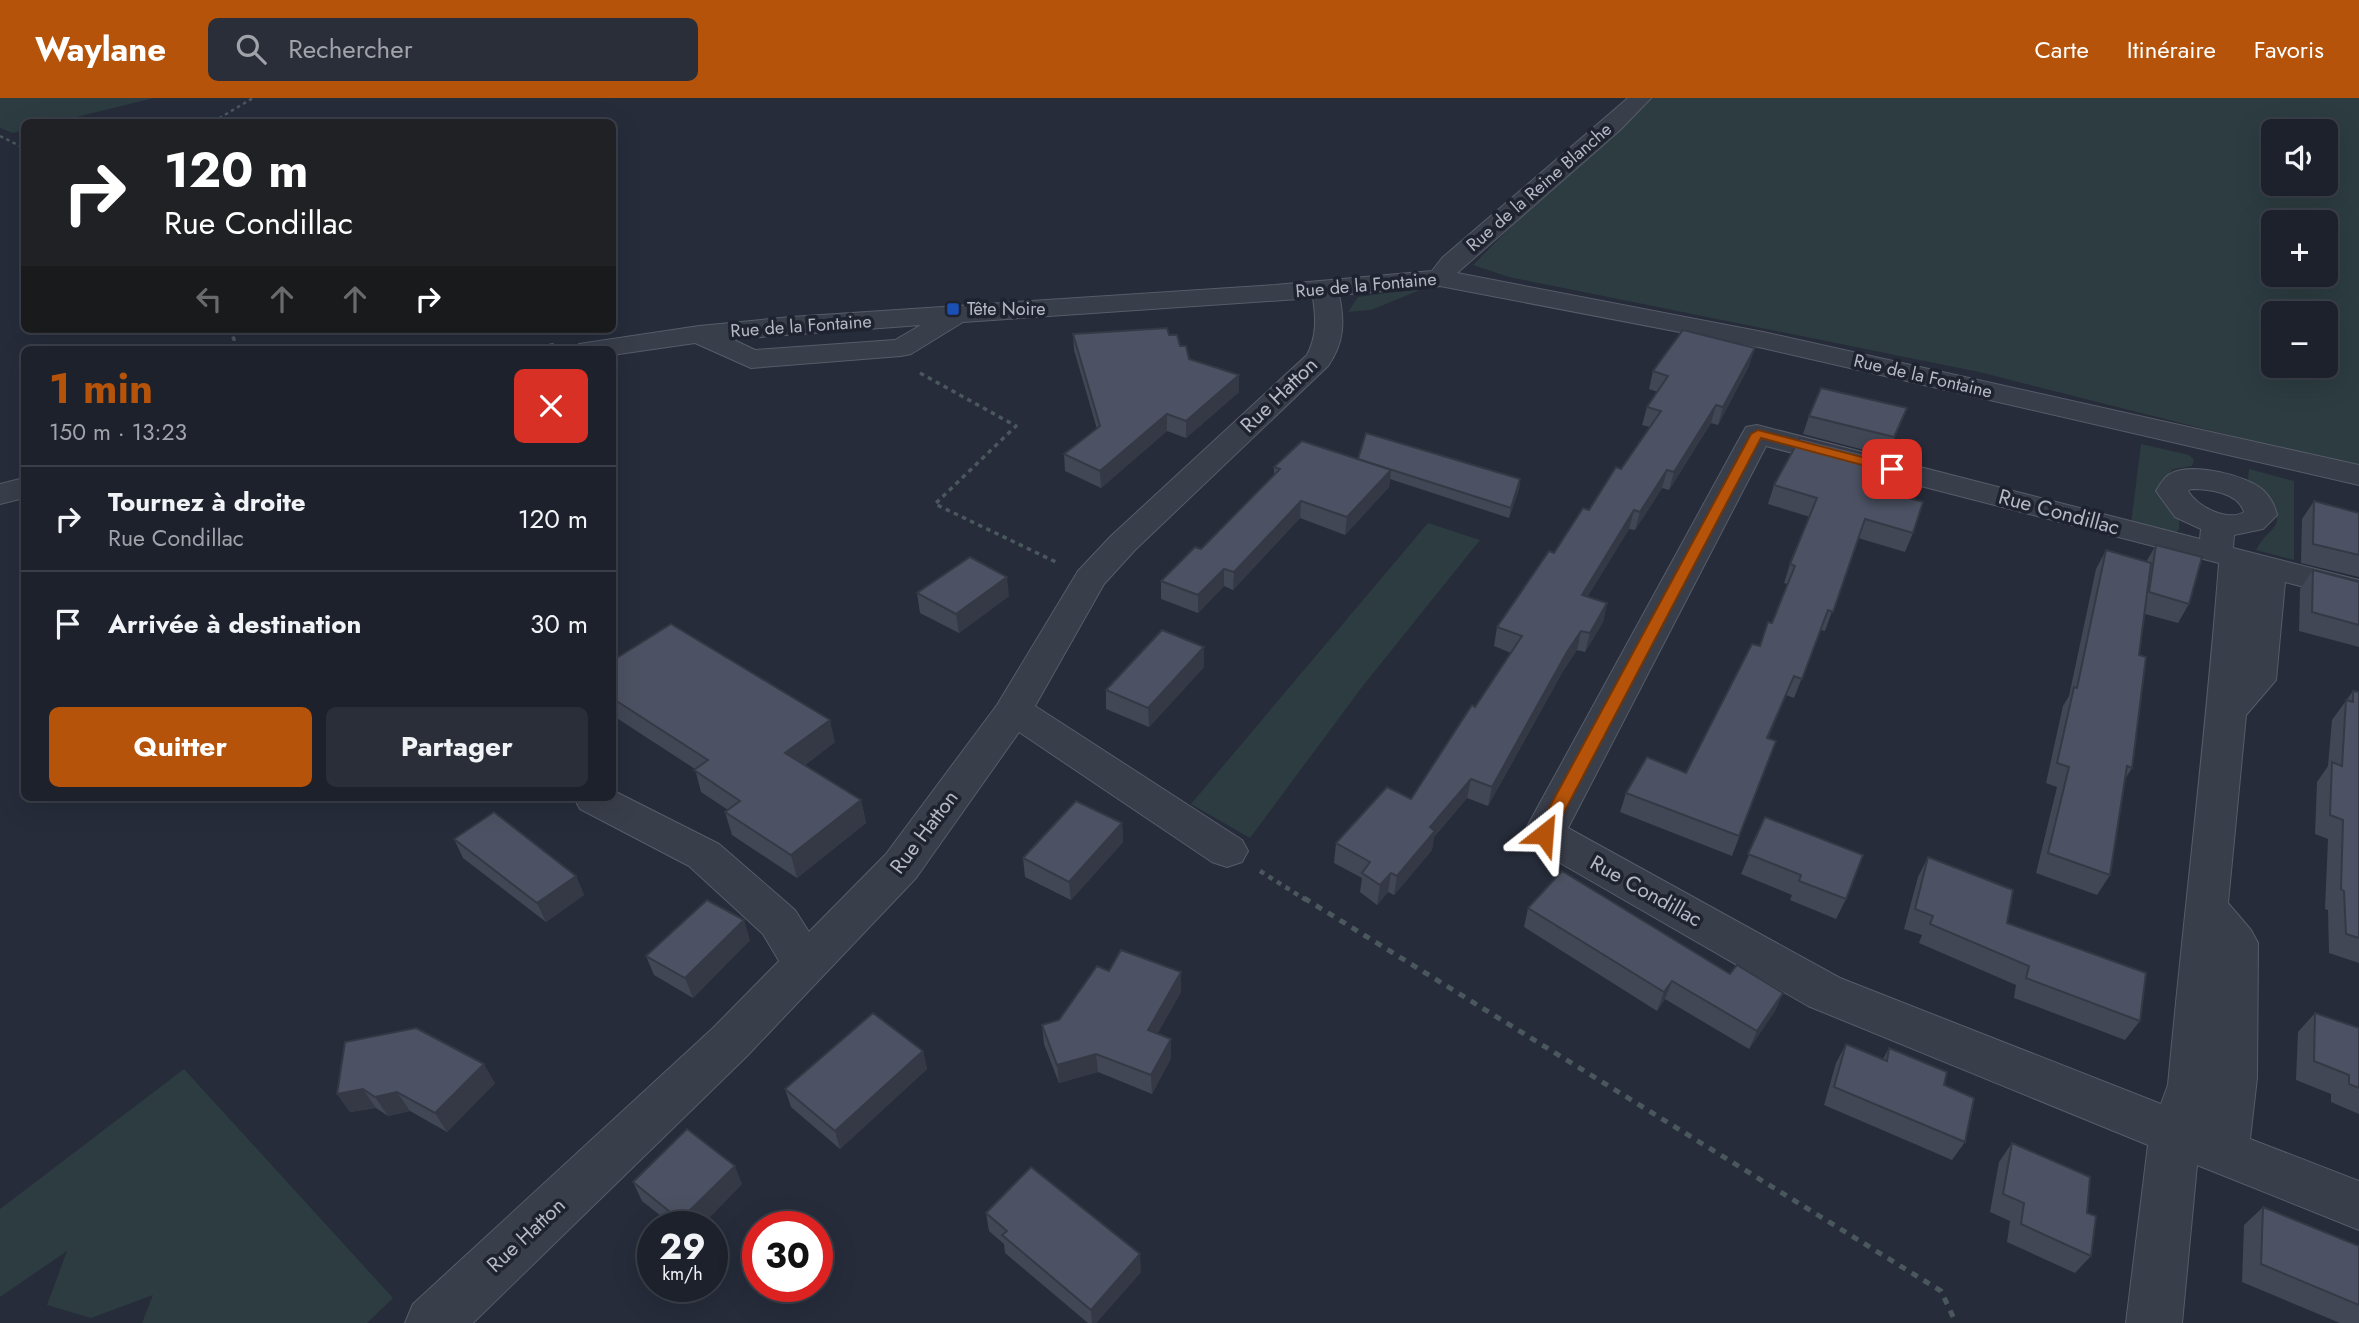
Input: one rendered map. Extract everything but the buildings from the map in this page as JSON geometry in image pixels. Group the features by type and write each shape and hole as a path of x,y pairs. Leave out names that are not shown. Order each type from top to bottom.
{"street":[{"name":"Rue de la Reine Blanche","path":"1440,278 1451,263 1640,98"},
{"name":"Rue de la Fontaine","path":"616,346 791,325 959,315 1440,278 1763,340 2359,475"},
{"name":"Rue Hatton","path":"433,1323 730,1042 901,866 1014,710 1090,579 1123,542 1318,360 1328,345 1331,320 1324,288"},
{"path":"699,334 751,359 879,351 901,348 959,315"},
{"name":"Rue Condillac","path":"2175,1133 1825,992 1544,834 1758,434 2235,550 2359,592"},
{"path":"2213,441 2217,482"},
{"path":"2154,1323 2175,1133 2193,1085 2206,907 2227,711 2258,680 2235,550 2246,524 2261,515 2260,509 2255,501 2232,486 2190,479 2180,481 2172,491 2180,505 2235,550"},
{"path":"0,494 21,489"},
{"path":"1014,710 1227,850"},
{"path":"600,801 704,855 779,922 805,965"},
{"path":"2206,907 2235,943 2233,1078 2222,1151"},
{"path":"2175,1133 2359,1206"}],"path":[{"path":"218,119 253,98"},
{"path":"0,136 21,146"},
{"path":"879,351 1016,426 935,504 1090,579"},
{"path":"1227,850 1941,1290 1956,1323"}],"shaded area":[{"path":"0,98 154,98 68,119 21,119 21,131 13,133 0,128"},
{"path":"1640,98 2359,98 2359,468 1979,372 1509,277 1473,265"},
{"path":"1420,290 1371,310 1348,312 1358,297"},
{"path":"2141,444 2189,455 2194,460 2192,466 2173,469 2160,484 2162,501 2179,518 2179,529 2174,535 2131,524"},
{"path":"2249,469 2294,481 2294,560 2256,550 2277,519 2272,507 2248,479"},
{"path":"1428,523 1480,540 1362,687 1250,838 1191,804"},
{"path":"184,1069 393,1298 367,1323 142,1323 153,1295 91,1318 47,1305 67,1251 0,1297 0,1209"}],"place":[{"name":"Tête Noire","path":"953,309"}],"route":[{"path":"1544,834 1758,434 1892,469"}]}
